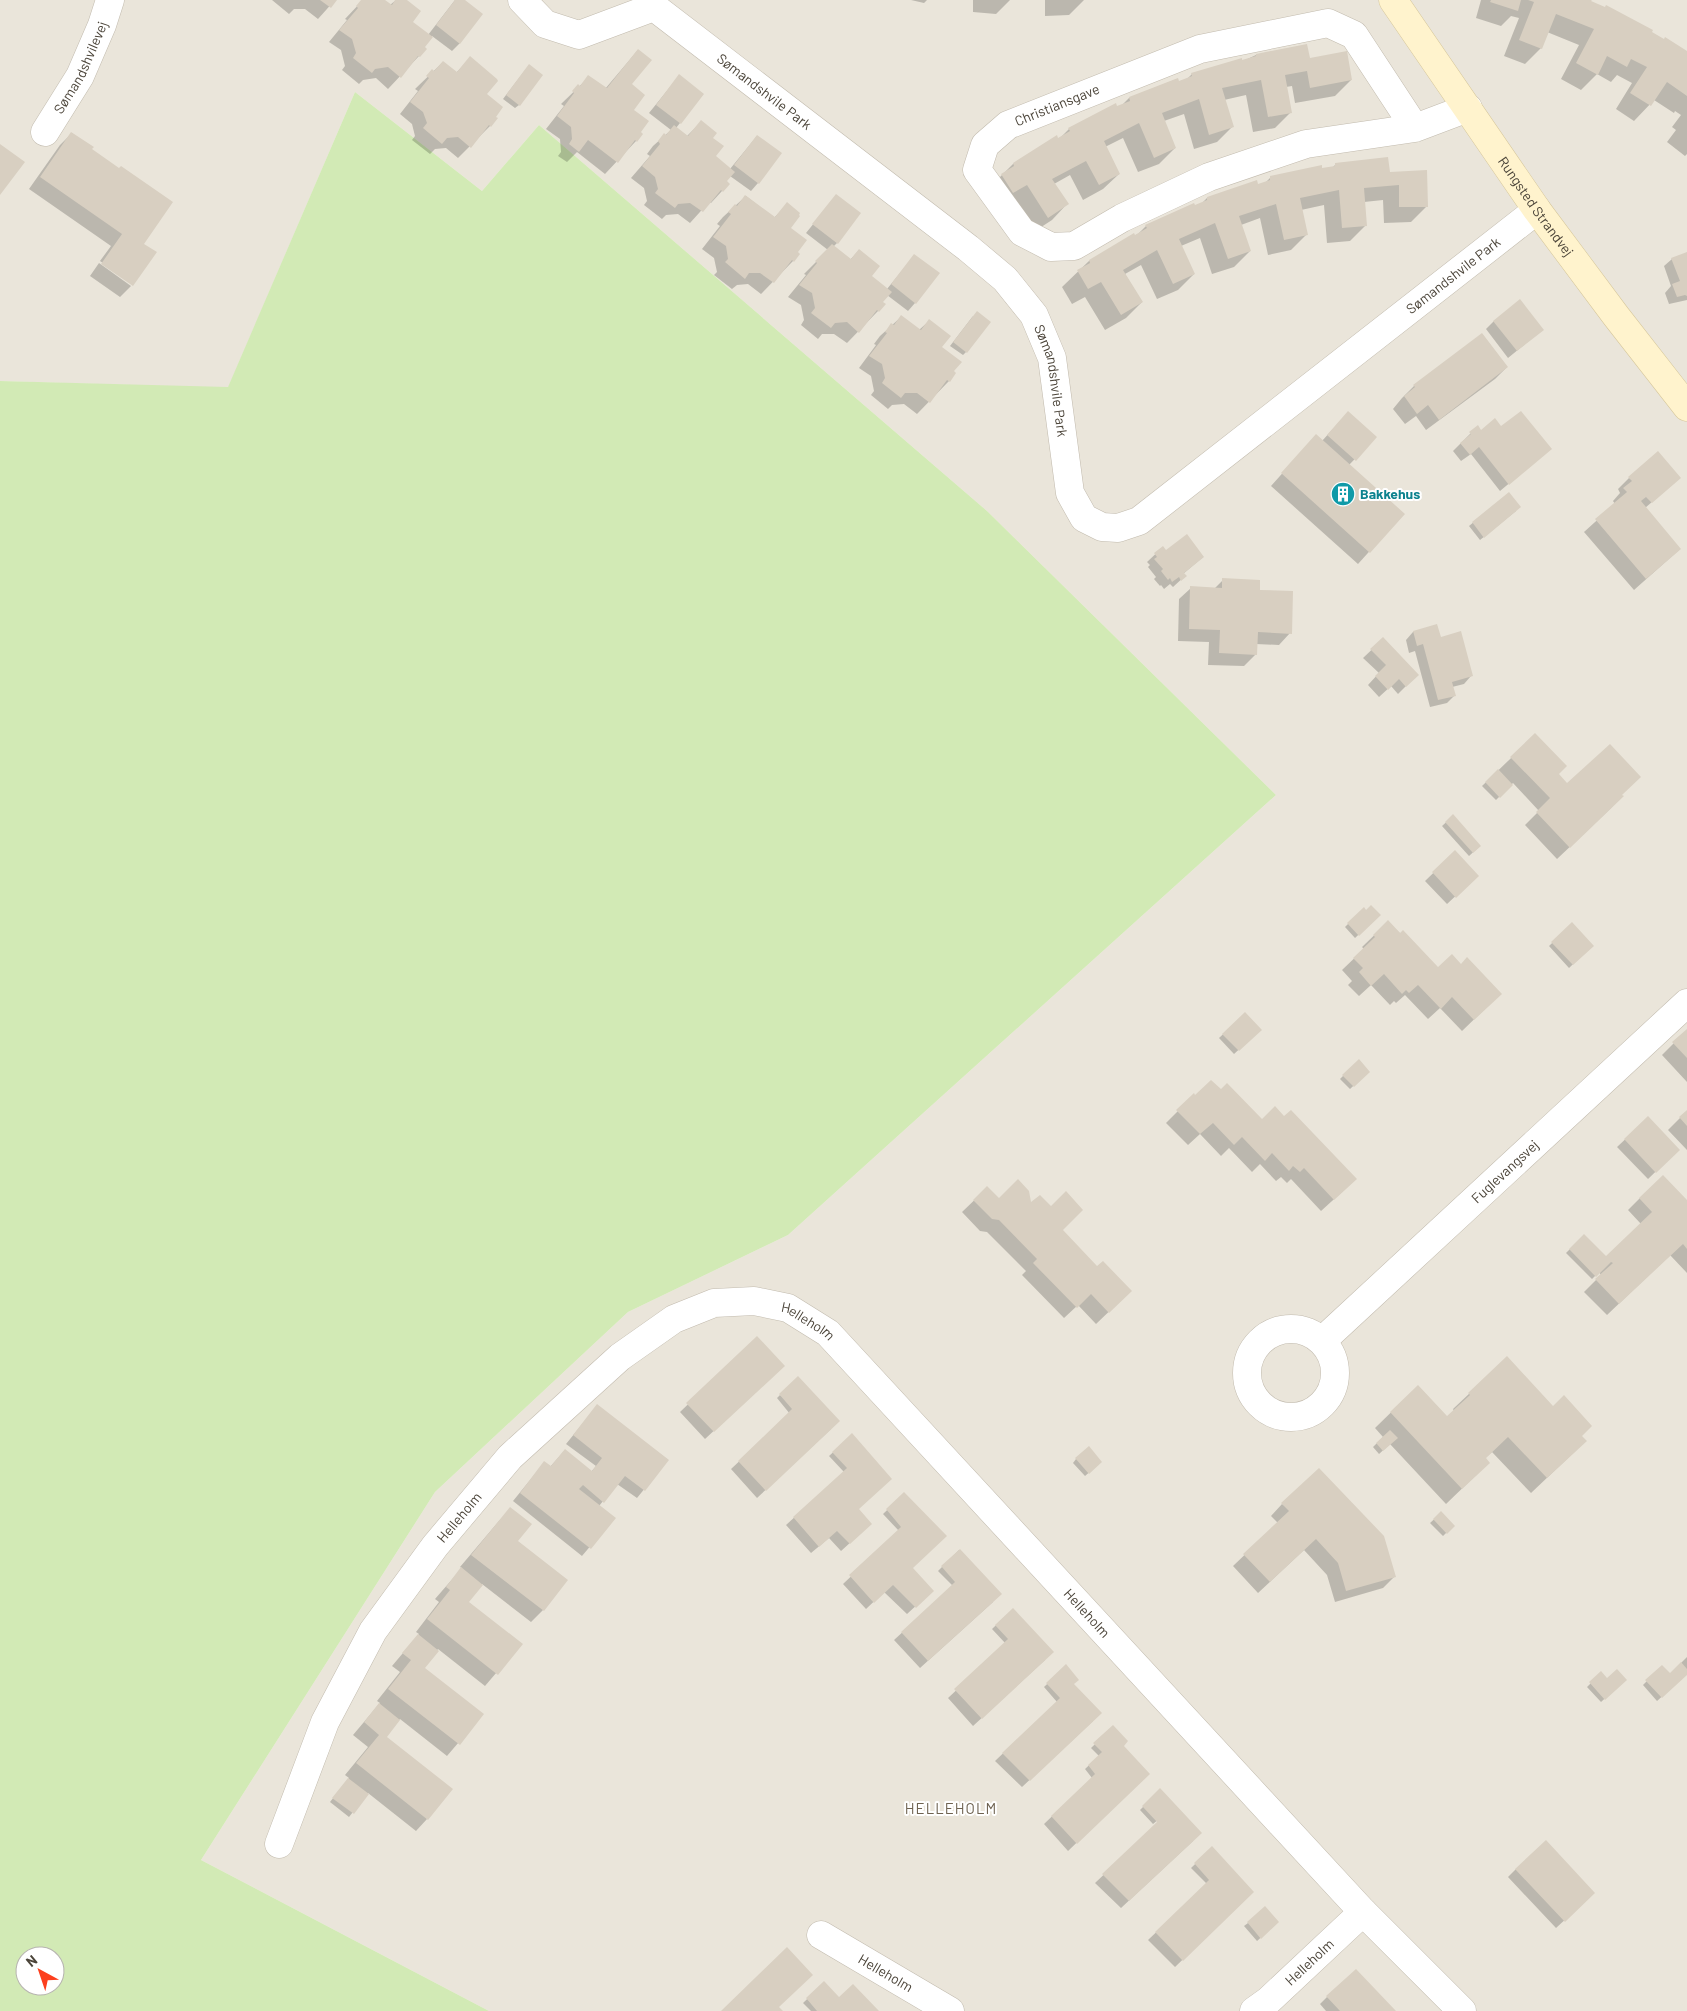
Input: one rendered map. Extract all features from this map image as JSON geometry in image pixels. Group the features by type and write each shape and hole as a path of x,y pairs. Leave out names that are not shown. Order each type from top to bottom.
{"main road":[{"name":"Rungsted Strandvej","path":"1394,0 1537,210 1687,407"}],"street":[{"name":"Sømandshvilevej","path":"45,132 80,76 102,25 110,0"},
{"name":"Sømandshvile Park","path":"522,0 546,24 579,35 654,7 968,248 1005,279 1034,315 1052,358 1070,493 1084,518 1102,527 1118,528 1139,521 1537,210"},
{"name":"Christiansgave","path":"1415,128 1354,35 1328,22 1200,49 1008,124 985,145 978,170 1022,232 1051,247 1074,246 1122,218 1209,177 1306,144 1415,128 1468,108"},
{"name":"Fuglevangsvej","path":"1323,1340 1687,1003"},
{"name":"Helleholm","path":"279,1844 325,1722 372,1632 435,1546 510,1456 620,1357 674,1319 714,1302 754,1301 788,1308 828,1333 1363,1912 1462,2011"},
{"name":"Helleholm","path":"1254,2011 1268,2001 1363,1912"},
{"name":"Helleholm","path":"821,1935 950,2011"}],"shaded area":[{"path":"0,0 1687,0 1687,2011 489,2011 201,1860 435,1492 628,1312 788,1235 1276,795 987,511 539,125 482,191 355,92 228,388 0,381"}],"green space":[{"path":"355,92 482,191 539,125 987,511 1276,795 788,1235 628,1312 435,1492 201,1860 489,2011 0,2011 0,381 228,387"}],"building":[{"path":"320,0 337,0 331,8"},
{"path":"361,0 385,0 392,5 395,0 407,0 421,11 413,22 433,37 425,47 427,49 420,57 418,56 401,78 388,67 375,69 372,73 353,58 356,53 352,39 339,30 358,8 356,6"},
{"path":"455,0 465,0 483,14 460,44 436,25"},
{"path":"1491,0 1521,0 1518,11 1490,2"},
{"path":"1528,0 1592,0 1605,7 1606,5 1653,30 1652,32 1664,39 1665,37 1687,51 1687,96 1667,82 1651,106 1630,93 1647,67 1631,59 1627,67 1607,56 1598,75 1576,63 1594,29 1556,14 1542,49 1519,40 1534,2"},
{"path":"1307,44 1310,58 1347,51 1352,80 1310,88 1307,71 1285,75 1292,113 1268,117 1261,80 1222,88 1234,127 1209,135 1199,99 1162,113 1176,148 1154,158 1139,123 1104,141 1120,174 1099,185 1086,161 1052,179 1069,204 1048,218 1027,185 1013,193 1001,174 1014,166 1013,163 1057,135 1058,138 1070,131 1068,128 1116,103 1117,106 1130,101 1129,97 1178,78 1179,81 1192,76 1191,73 1242,58 1242,60 1256,56 1256,54"},
{"path":"638,49 652,60 632,84 645,95 634,110 649,121 641,132 643,134 637,142 635,140 618,163 588,140 579,152 569,144 572,139 571,127 557,116 574,93 572,91 578,84 580,86 588,75 607,88"},
{"path":"470,56 497,79 498,81 487,94 503,107 491,127 489,125 471,148 458,137 447,138 442,144 423,128 427,123 423,112 410,102 429,78 426,76 432,69 434,71 443,61 457,72"},
{"path":"529,64 543,75 520,106 506,95"},
{"path":"679,74 704,94 681,124 656,105"},
{"path":"701,120 717,133 713,138 724,146 716,156 735,172 727,181 730,184 723,192 721,190 703,212 690,203 678,204 675,208 655,193 658,189 655,177 642,166 660,144 658,141 664,133 666,135 674,125 688,136"},
{"path":"71,132 94,147 92,149 119,168 121,166 173,202 144,244 157,252 133,286 101,264 122,234 40,177"},
{"path":"757,135 782,153 759,184 734,165"},
{"path":"0,144 25,162 0,195"},
{"path":"1388,157 1390,172 1427,170 1428,207 1399,207 1399,185 1364,188 1367,226 1342,228 1339,190 1300,198 1308,235 1284,240 1276,204 1239,216 1251,251 1228,259 1215,223 1179,239 1195,274 1173,284 1157,250 1123,270 1143,302 1121,315 1101,282 1088,289 1077,270 1090,263 1089,260 1134,233 1135,235 1147,228 1145,225 1194,203 1195,205 1207,200 1207,197 1257,180 1258,184 1270,180 1270,176 1322,165 1322,168 1335,166 1335,163"},
{"path":"836,194 861,213 838,244 812,224"},
{"path":"745,195 775,217 787,202 800,213 800,216 791,228 807,240 798,252 800,254 794,262 792,260 774,283 760,273 749,273 745,279 725,262 728,259 726,246 713,237 731,214 728,212 735,204 737,206"},
{"path":"832,244 851,259 859,249 880,266 872,276 892,292 883,302 886,304 879,312 877,310 859,333 847,322 835,323 831,328 811,313 815,308 812,293 799,285 817,263 815,261"},
{"path":"1687,252 1687,296 1677,297 1672,284 1680,281 1671,258"},
{"path":"914,254 940,273 916,304 891,284"},
{"path":"1520,299 1544,330 1517,351 1493,321"},
{"path":"977,311 991,322 967,353 953,342"},
{"path":"901,315 921,330 929,319 951,336 942,347 962,362 954,371 956,373 950,382 947,380 930,403 917,393 905,393 901,398 882,383 885,378 882,364 869,356 887,333 885,332 891,323 894,325"},
{"path":"1482,333 1508,367 1439,420 1428,405 1417,414 1404,396 1415,387 1413,385"},
{"path":"1348,411 1377,437 1356,461 1327,435"},
{"path":"1521,411 1552,449 1509,485 1479,447 1470,455 1460,443 1478,425 1481,430 1495,418 1501,426"},
{"name":"Bakkehus","path":"1316,434 1405,514 1370,553 1281,473"},
{"path":"1658,451 1681,478 1652,503 1646,497 1641,501 1681,549 1646,579 1595,519 1627,492 1623,488 1632,481 1628,477"},
{"path":"1509,492 1521,507 1484,538 1472,522"},
{"path":"1187,534 1204,557 1184,573 1187,576 1181,581 1179,577 1172,582 1161,571 1163,569 1154,559 1157,557 1154,553 1163,546 1166,550"},
{"path":"1222,578 1260,580 1260,590 1293,591 1292,634 1258,632 1257,655 1219,653 1220,630 1189,629 1190,586 1222,588"},
{"path":"1437,624 1441,637 1461,631 1473,676 1452,682 1456,696 1438,700 1423,644 1417,646 1413,631"},
{"path":"1383,637 1419,675 1406,687 1399,679 1388,690 1375,676 1386,665 1370,649"},
{"path":"1535,733 1567,766 1559,774 1567,783 1610,744 1641,777 1570,848 1536,812 1550,798 1510,757"},
{"path":"1498,769 1513,785 1500,798 1485,782"},
{"path":"1453,814 1481,846 1473,853 1445,822"},
{"path":"1455,850 1479,876 1456,898 1432,872"},
{"path":"1371,905 1381,915 1359,936 1347,923 1364,907 1366,910"},
{"path":"1388,920 1400,933 1403,930 1438,967 1452,954 1461,964 1467,957 1502,994 1474,1020 1452,997 1441,1009 1418,985 1409,993 1406,990 1402,994 1384,974 1371,986 1359,972 1363,968 1353,958 1375,937 1373,935"},
{"path":"1572,922 1594,946 1573,965 1551,942"},
{"path":"1245,1012 1262,1030 1239,1051 1222,1034"},
{"path":"1687,1029 1687,1058 1672,1042"},
{"path":"1359,1059 1370,1072 1354,1087 1342,1075"},
{"path":"1211,1080 1221,1089 1227,1083 1262,1119 1275,1106 1284,1116 1291,1110 1357,1179 1334,1200 1304,1168 1300,1172 1293,1166 1289,1171 1272,1153 1265,1161 1242,1137 1234,1145 1213,1123 1200,1134 1176,1110"},
{"path":"1687,1110 1687,1126 1679,1117"},
{"path":"1648,1116 1680,1150 1656,1173 1624,1139"},
{"path":"1663,1175 1687,1200 1687,1249 1683,1244 1619,1304 1595,1279 1613,1263 1611,1262 1596,1277 1569,1249 1584,1234 1606,1256 1652,1212 1639,1198"},
{"path":"1018,1179 1029,1191 1031,1202 1040,1195 1051,1206 1066,1191 1083,1210 1063,1230 1097,1266 1103,1261 1132,1291 1109,1313 1091,1294 1077,1308 1033,1263 1037,1259 999,1220 992,1219 973,1200 987,1186 999,1198"},
{"path":"757,1336 785,1366 714,1432 686,1403"},
{"path":"1507,1356 1553,1406 1564,1395 1592,1426 1582,1436 1587,1441 1547,1478 1508,1437 1486,1458 1490,1463 1462,1489 1390,1412 1418,1385 1447,1416"},
{"path":"798,1376 840,1421 766,1491 738,1461 792,1409 779,1394"},
{"path":"597,1404 669,1460 645,1491 625,1476 604,1503 583,1485 579,1489 616,1518 591,1549 520,1493 544,1461 551,1466 565,1449 592,1471 602,1458 573,1435"},
{"path":"1390,1430 1398,1438 1383,1451 1376,1443"},
{"path":"852,1433 892,1479 859,1509 872,1524 850,1544 837,1531 819,1547 793,1517 847,1468 832,1452"},
{"path":"1089,1446 1102,1462 1089,1474 1075,1458"},
{"path":"1319,1468 1384,1536 1396,1577 1346,1591 1338,1563 1316,1539 1270,1582 1243,1554 1289,1511 1281,1503"},
{"path":"904,1492 947,1536 913,1568 934,1591 916,1608 893,1585 874,1603 849,1575 901,1527 886,1509"},
{"path":"510,1507 532,1524 518,1541 568,1580 544,1611 471,1555"},
{"path":"1441,1511 1455,1526 1447,1534 1433,1519"},
{"path":"960,1549 1002,1594 928,1661 901,1632 955,1582 941,1566"},
{"path":"461,1567 483,1585 469,1602 523,1644 498,1675 427,1619 450,1590 446,1587"},
{"path":"1013,1608 1054,1652 982,1719 954,1689 1008,1639 995,1625"},
{"path":"418,1634 439,1651 425,1668 484,1714 460,1745 388,1689 411,1660 402,1653"},
{"path":"1681,1662 1687,1669 1687,1675 1662,1698 1645,1680 1662,1665 1670,1673"},
{"path":"1066,1664 1079,1680 1074,1684 1102,1713 1030,1781 1002,1753 1060,1698 1046,1683"},
{"path":"1617,1669 1627,1680 1605,1700 1589,1682 1601,1671 1607,1678"},
{"path":"379,1703 400,1720 387,1737 453,1789 428,1820 356,1763 379,1735 364,1722"},
{"path":"1113,1725 1128,1741 1124,1746 1150,1774 1077,1844 1051,1816 1095,1774 1088,1765 1102,1752 1093,1743"},
{"path":"348,1778 369,1794 354,1814 332,1798"},
{"path":"1160,1788 1202,1833 1129,1901 1102,1874 1157,1822 1142,1806"},
{"path":"1546,1840 1595,1893 1565,1922 1515,1869"},
{"path":"1212,1846 1254,1892 1183,1961 1155,1932 1209,1880 1194,1863"},
{"path":"1265,1906 1279,1922 1261,1939 1247,1922"},
{"path":"787,1947 813,1975 779,2007 783,2011 721,2011"},
{"path":"1356,1969 1396,2011 1340,2011 1326,1996"},
{"path":"824,1981 839,1997 853,1984 879,2011 817,2011 806,1998"}],"place":[{"name":"Bakkehus","path":"1343,494"}],"district":[{"name":"HELLEHOLM","path":"951,1809"}]}
